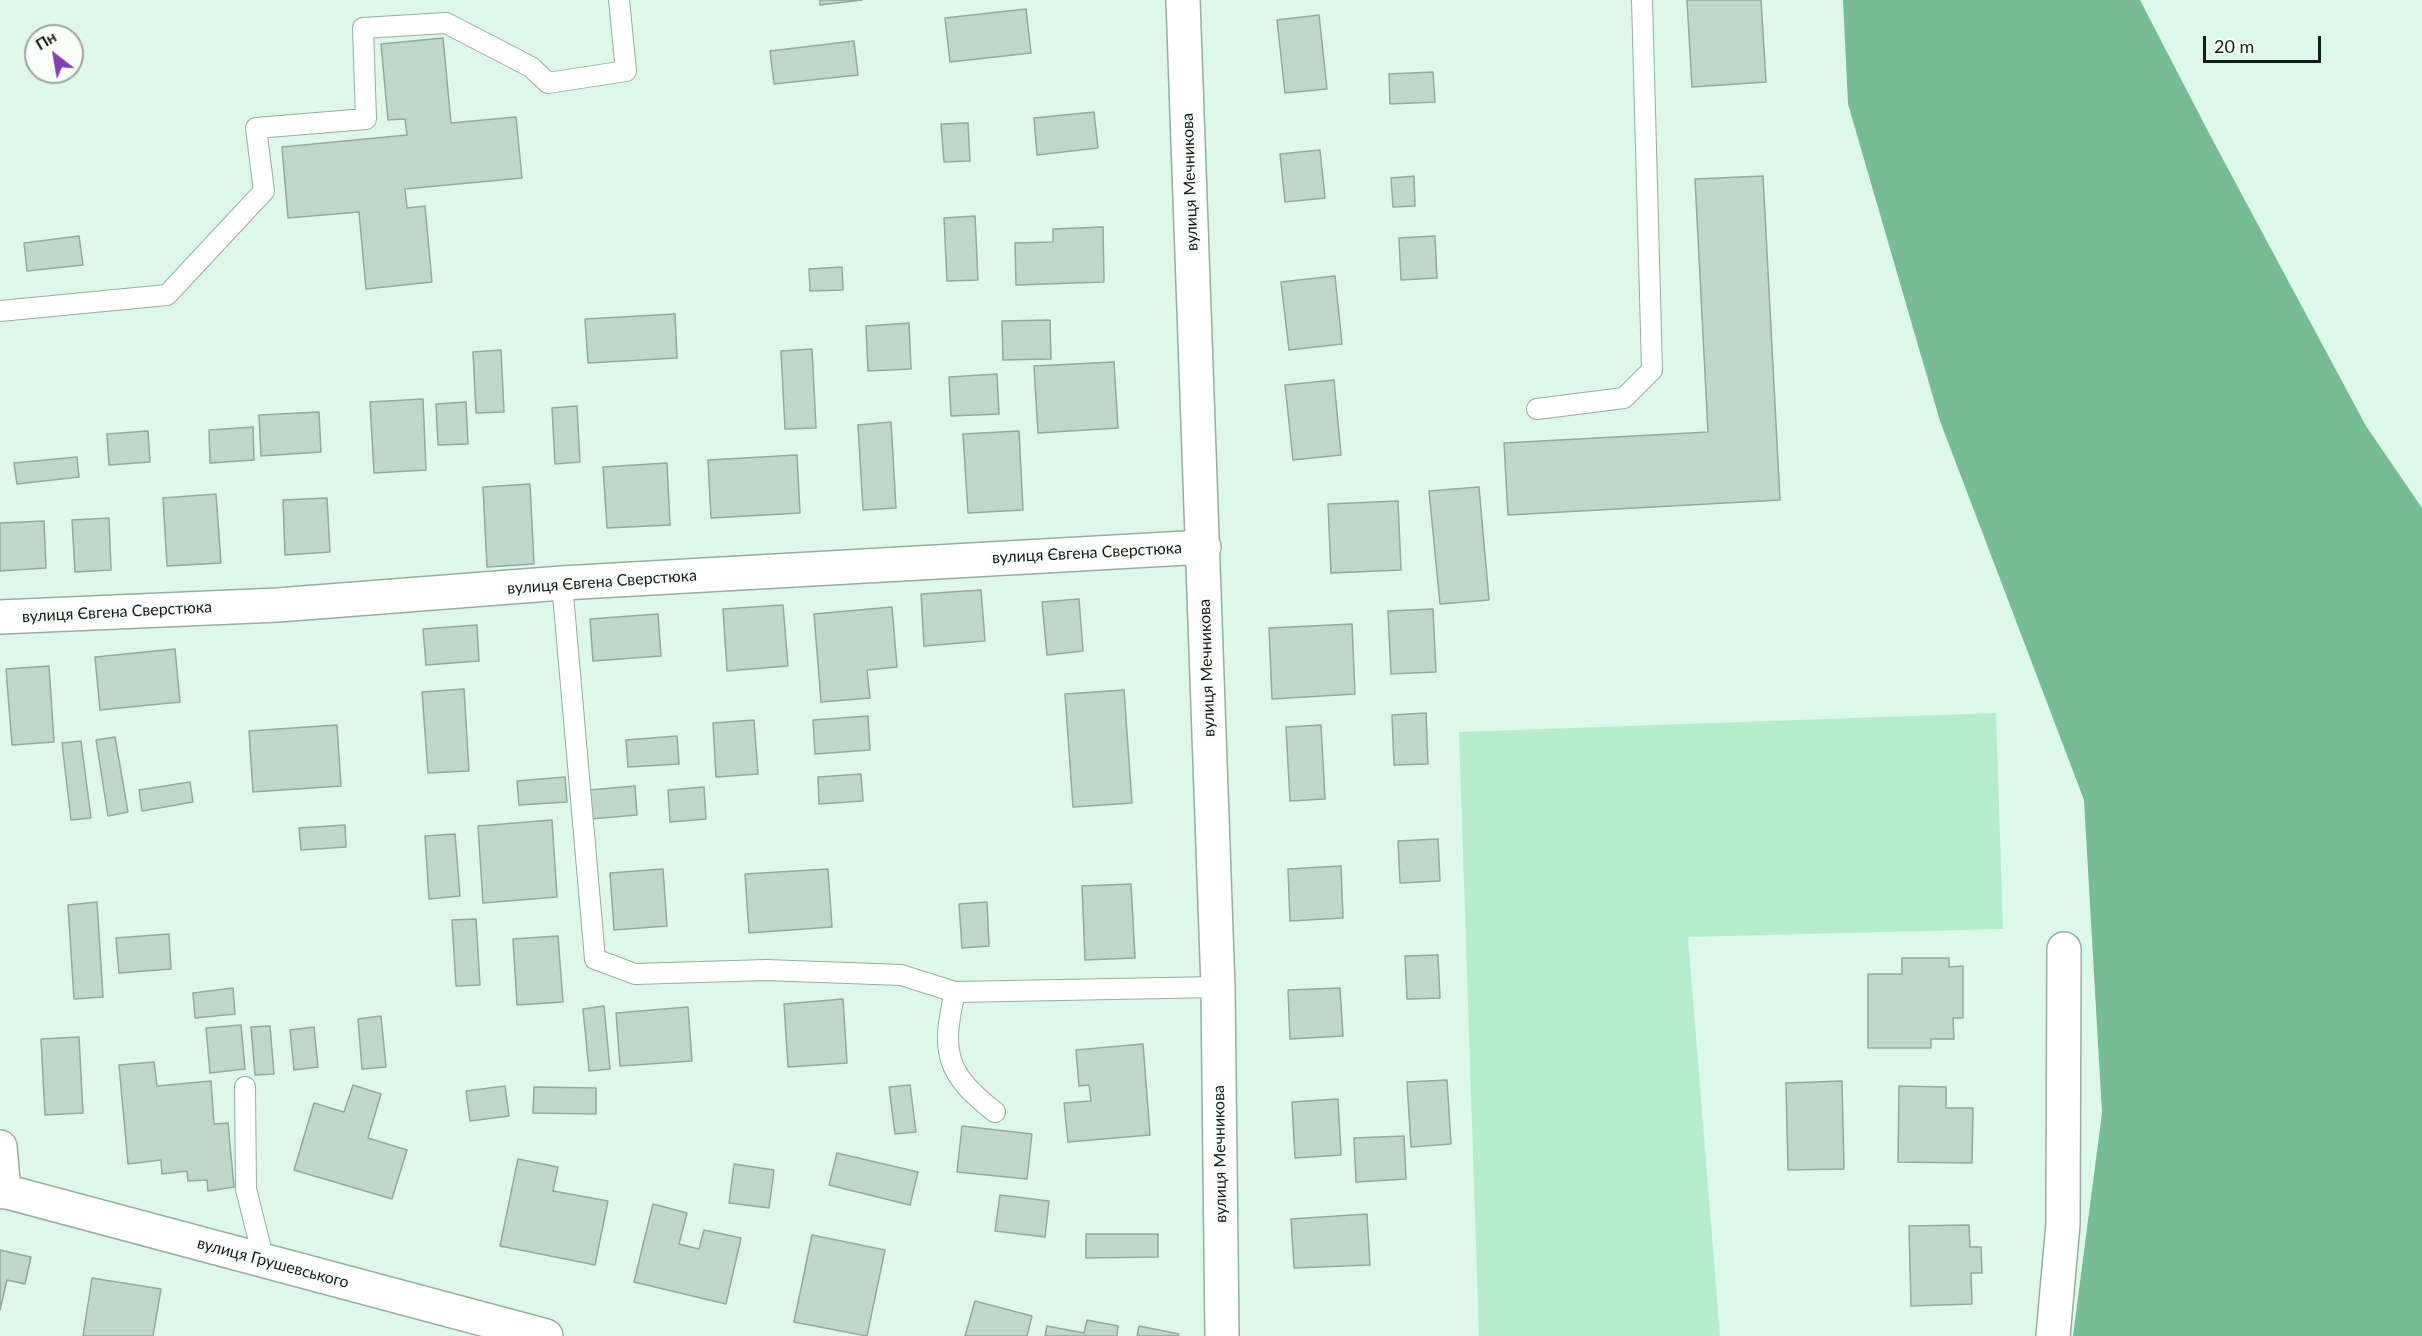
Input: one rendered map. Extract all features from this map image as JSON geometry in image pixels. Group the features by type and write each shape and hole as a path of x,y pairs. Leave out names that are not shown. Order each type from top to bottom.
{"street":[{"name":"вулиця Мечникова","path":"1183,0 1218,987 1222,1336"},
{"name":"вулиця Євгена Сверстюка","path":"0,617 278,605 562,583 1204,546"},
{"path":"2053,1336 2063,1224 2064,949"},
{"path":"0,1147 2,1191"},
{"name":"вулиця Грушевського","path":"2,1191 546,1336"}],"lane":[{"path":"0,311 167,295 264,191 256,128 366,119 363,28 446,23 531,67 548,83 626,72 619,0"},
{"path":"1537,410 1624,399 1652,370 1642,0"},
{"path":"562,583 595,959 635,974 766,969 901,975 955,992 1218,987"},
{"path":"955,992 948,1020 947,1055 969,1092 995,1112"},
{"path":"245,1087 246,1189 264,1261"}],"green space":[{"path":"1843,0 2140,0 2366,426 2422,508 2422,1336 2073,1336 2102,1113 2084,800 1940,421 1848,104"},
{"path":"1996,713 2003,929 1688,937 1720,1336 1479,1336 1459,732"}],"building":[{"path":"820,0 862,0 820,5"},
{"path":"1687,0 1761,0 1766,82 1692,87"},
{"path":"1026,9 1031,53 950,62 945,18"},
{"path":"1319,15 1327,89 1285,93 1277,20"},
{"path":"443,38 451,123 516,117 522,178 405,189 407,208 425,206 432,282 366,289 359,212 288,218 282,147 407,135 405,119 388,120 381,44"},
{"path":"854,41 858,75 774,84 770,51"},
{"path":"1433,72 1435,102 1390,104 1389,74"},
{"path":"1094,112 1098,148 1037,155 1034,118"},
{"path":"968,123 970,161 944,162 941,124"},
{"path":"1320,150 1325,198 1285,202 1280,154"},
{"path":"1414,176 1415,206 1393,207 1391,178"},
{"path":"1763,176 1780,500 1508,515 1504,443 1708,432 1695,179"},
{"path":"975,216 978,280 947,281 944,218"},
{"path":"1103,227 1104,282 1016,285 1015,243 1053,242 1053,229"},
{"path":"79,236 83,265 27,271 24,243"},
{"path":"1435,236 1437,278 1401,280 1399,238"},
{"path":"842,267 843,290 810,291 809,269"},
{"path":"1335,276 1342,344 1289,350 1281,282"},
{"path":"675,314 677,358 588,363 585,319"},
{"path":"1050,320 1051,359 1003,360 1002,321"},
{"path":"909,323 911,369 868,371 866,326"},
{"path":"812,349 816,428 785,429 781,351"},
{"path":"501,350 504,412 476,413 473,352"},
{"path":"1114,362 1118,428 1038,433 1034,366"},
{"path":"997,374 999,414 951,416 949,377"},
{"path":"1334,380 1341,455 1293,460 1285,385"},
{"path":"423,399 426,470 374,473 370,402"},
{"path":"466,402 468,444 438,445 436,404"},
{"path":"577,406 580,462 555,464 552,408"},
{"path":"319,412 321,452 261,456 259,415"},
{"path":"891,422 896,508 863,510 858,425"},
{"path":"253,427 254,460 210,463 209,430"},
{"path":"148,431 150,462 109,465 107,434"},
{"path":"1019,431 1023,510 968,513 963,434"},
{"path":"797,455 800,513 711,518 708,460"},
{"path":"77,457 79,477 17,484 14,463"},
{"path":"667,463 670,525 607,528 603,467"},
{"path":"530,484 534,564 487,567 483,487"},
{"path":"1479,487 1489,600 1440,604 1429,491"},
{"path":"216,494 221,563 167,566 163,498"},
{"path":"327,498 330,552 285,555 283,500"},
{"path":"1398,501 1401,570 1331,573 1328,504"},
{"path":"109,518 111,570 75,572 72,520"},
{"path":"44,521 46,568 0,571 0,523"},
{"path":"981,590 985,641 924,646 921,594"},
{"path":"1079,599 1083,651 1047,655 1042,602"},
{"path":"783,605 788,666 727,671 723,609"},
{"path":"892,607 897,667 867,670 870,698 821,702 814,614"},
{"path":"1433,609 1436,672 1391,674 1388,611"},
{"path":"658,614 661,656 593,661 590,619"},
{"path":"1352,624 1355,694 1272,699 1269,628"},
{"path":"477,625 479,661 426,665 423,629"},
{"path":"175,649 180,702 100,710 95,657"},
{"path":"49,666 54,742 12,745 6,669"},
{"path":"464,689 469,771 428,773 422,692"},
{"path":"1124,690 1132,803 1073,807 1065,694"},
{"path":"1426,713 1428,764 1394,765 1392,715"},
{"path":"868,716 870,750 815,754 813,720"},
{"path":"754,720 758,774 716,777 713,723"},
{"path":"337,725 341,786 253,792 249,731"},
{"path":"1321,725 1325,799 1290,801 1286,727"},
{"path":"677,736 679,764 628,767 626,740"},
{"path":"115,737 128,812 108,816 96,740"},
{"path":"81,741 91,818 71,820 62,743"},
{"path":"861,774 863,801 819,804 818,777"},
{"path":"565,777 567,802 519,805 517,781"},
{"path":"190,782 193,802 142,811 139,790"},
{"path":"635,786 637,815 590,819 589,790"},
{"path":"704,787 706,819 670,822 668,790"},
{"path":"552,820 557,897 483,903 478,826"},
{"path":"345,825 346,847 301,850 299,828"},
{"path":"455,834 460,896 429,899 425,836"},
{"path":"1438,839 1440,881 1400,883 1398,841"},
{"path":"1341,866 1343,918 1290,921 1288,869"},
{"path":"663,869 667,926 614,930 610,873"},
{"path":"828,869 832,927 749,933 745,874"},
{"path":"1131,884 1135,958 1085,960 1082,886"},
{"path":"97,902 103,997 74,999 68,905"},
{"path":"987,902 989,946 962,948 959,904"},
{"path":"476,919 480,985 456,986 452,920"},
{"path":"169,934 171,969 119,973 116,938"},
{"path":"558,936 563,1002 517,1005 513,939"},
{"path":"1438,955 1440,998 1407,999 1405,956"},
{"path":"1902,958 1949,958 1949,967 1963,966 1963,1018 1953,1018 1954,1039 1931,1039 1931,1048 1868,1048 1868,974 1902,974"},
{"path":"233,988 235,1014 195,1018 193,993"},
{"path":"1340,988 1343,1036 1290,1039 1288,990"},
{"path":"843,999 847,1063 788,1067 784,1004"},
{"path":"604,1006 610,1069 589,1071 583,1009"},
{"path":"688,1007 692,1061 620,1066 616,1013"},
{"path":"381,1016 386,1067 362,1069 358,1019"},
{"path":"241,1025 245,1069 210,1073 206,1028"},
{"path":"270,1026 274,1074 255,1075 251,1027"},
{"path":"314,1027 318,1067 294,1070 290,1030"},
{"path":"79,1037 83,1113 45,1115 41,1039"},
{"path":"1143,1044 1150,1135 1068,1142 1064,1103 1091,1101 1089,1085 1079,1086 1076,1050"},
{"path":"154,1062 157,1086 211,1081 214,1124 228,1123 234,1187 208,1191 207,1180 188,1181 187,1171 162,1174 161,1160 128,1164 119,1065"},
{"path":"1447,1080 1451,1144 1411,1147 1407,1082"},
{"path":"1842,1081 1844,1169 1788,1170 1786,1083"},
{"path":"353,1085 381,1094 368,1138 407,1150 392,1199 294,1170 314,1103 344,1112"},
{"path":"910,1085 916,1132 895,1134 889,1087"},
{"path":"505,1086 509,1116 470,1121 466,1091"},
{"path":"1899,1086 1946,1087 1946,1108 1973,1108 1972,1163 1898,1162"},
{"path":"534,1087 596,1088 596,1114 533,1113"},
{"path":"1338,1099 1341,1155 1295,1158 1292,1102"},
{"path":"962,1126 1032,1134 1027,1179 957,1172"},
{"path":"1404,1136 1406,1179 1356,1182 1354,1138"},
{"path":"837,1153 918,1172 910,1205 829,1185"},
{"path":"518,1159 558,1167 553,1191 608,1201 595,1265 500,1246"},
{"path":"734,1164 774,1170 769,1208 729,1203"},
{"path":"1000,1195 1049,1201 1045,1237 995,1231"},
{"path":"653,1204 687,1213 679,1244 699,1249 704,1230 741,1238 726,1304 634,1282"},
{"path":"1367,1214 1370,1265 1294,1268 1291,1219"},
{"path":"1969,1225 1970,1247 1981,1247 1982,1273 1971,1273 1972,1304 1911,1306 1909,1226"},
{"path":"1086,1234 1158,1234 1158,1257 1086,1258"},
{"path":"812,1235 885,1250 867,1336 794,1322"},
{"path":"0,1250 31,1257 25,1284 7,1280 0,1310"},
{"path":"92,1278 161,1289 153,1336 83,1336"},
{"path":"975,1301 1032,1316 1027,1336 965,1336"},
{"path":"1087,1320 1118,1326 1117,1336 1045,1336 1047,1326 1084,1333"},
{"path":"1139,1326 1179,1334 1178,1336 1137,1336"}]}
